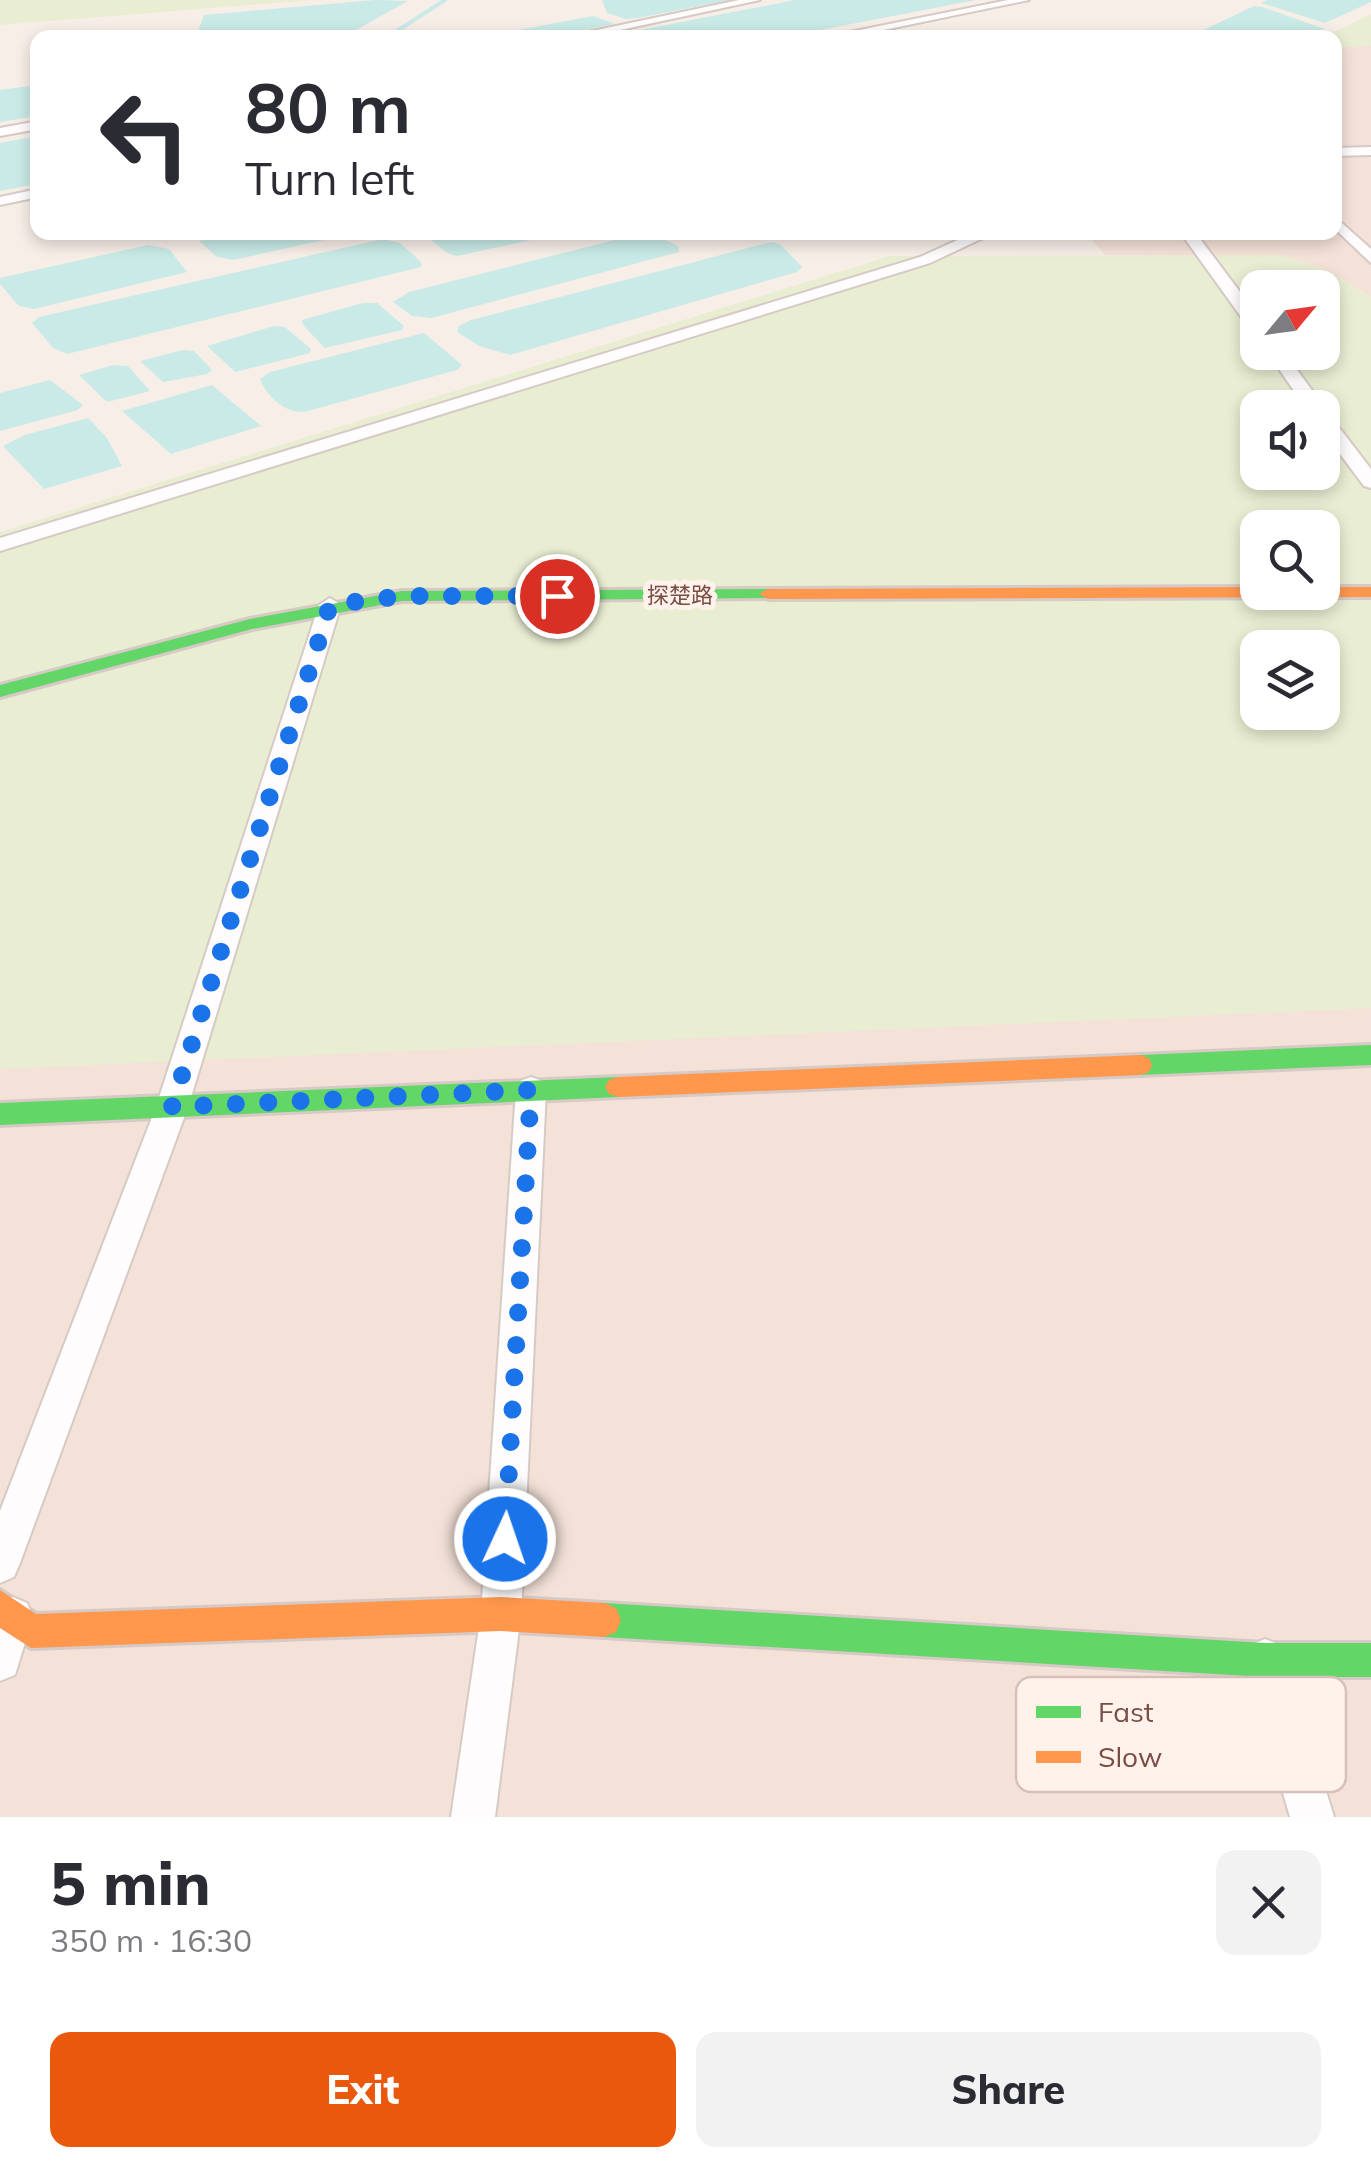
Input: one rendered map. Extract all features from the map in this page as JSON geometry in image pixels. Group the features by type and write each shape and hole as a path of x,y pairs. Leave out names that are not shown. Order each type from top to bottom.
{"street":[{"path":"604,30 755,0"},
{"path":"864,30 1024,0"},
{"path":"856,20 878,30"},
{"path":"0,132 30,127"},
{"path":"1342,152 1371,151"},
{"path":"0,201 30,195"},
{"path":"1342,228 1371,258"},
{"path":"0,546 910,265 970,240"},
{"path":"1193,240 1240,304"},
{"path":"1340,441 1371,482"},
{"name":"探楚路","path":"0,691 330,605 422,596 1371,592"},
{"path":"0,1564 172,1107 330,605"},
{"path":"0,1114 1371,1056"},
{"path":"473,1817 501,1614 531,1090"},
{"path":"0,1660 7,1612 32,1631 501,1614 1265,1660 1371,1660"},
{"path":"1265,1660 1270,1677"},
{"path":"1305,1792 1312,1817"}],"shaded area":[{"path":"1371,46 1371,297 1340,278 1340,270 1326,270 1280,255 1105,255 1092,240 1342,240 1342,47"},
{"path":"1371,1007 1371,1817 0,1817 0,1068"}],"green space":[{"path":"0,0 314,0 0,25"},
{"path":"1371,14 1371,46 1342,47 1342,30 1338,30"},
{"path":"1280,255 1323,268 1326,270 1240,270 1240,370 1340,370 1340,278 1371,297 1371,1008 0,1069 0,532 890,256"}],"water":[{"path":"375,0 408,1 356,30 199,30 204,15"},
{"path":"602,0 730,0 626,19 607,13"},
{"path":"795,0 976,0 820,30 640,30"},
{"path":"1371,2 1325,23 1261,3"},
{"path":"1254,6 1325,29 1323,30 1204,30"},
{"path":"593,16 615,24 584,30 519,30"},
{"path":"30,86 30,117 0,122 0,90"},
{"path":"30,137 30,185 0,191 0,143"},
{"path":"324,240 234,260 217,257 199,241"},
{"path":"379,240 400,243 421,262 421,267 67,354 53,348 32,323 39,317"},
{"path":"431,240 531,240 457,256"},
{"path":"614,240 666,240 678,246 679,252 431,318 412,316 393,302 409,292"},
{"path":"771,242 780,244 802,267 797,272 510,355 479,346 457,332 459,326 471,320"},
{"path":"148,245 169,249 187,272 34,309 19,306 0,284 0,278"},
{"path":"363,303 377,303 404,326 402,330 325,348 303,325 302,320"},
{"path":"274,326 285,327 311,349 310,353 235,372 207,346"},
{"path":"424,333 462,365 457,370 304,412 277,402 260,379 270,372"},
{"path":"194,351 212,370 163,382 140,361"},
{"path":"113,365 128,366 150,391 107,402 79,375"},
{"path":"50,380 83,405 78,410 0,431 0,393"},
{"path":"212,385 261,426 171,454 122,411"},
{"path":"88,418 107,438 122,466 44,489 3,446 25,435"}],"waterway":[{"path":"398,30 445,0"}],"traffic: fast":[{"path":"0,691 250,624 402,596 768,594"},
{"path":"1140,1065 1371,1055"},
{"path":"0,1114 618,1087"},
{"path":"604,1620 1265,1660 1371,1660"}],"traffic: slow":[{"path":"768,594 1371,592"},
{"path":"618,1087 1140,1065"},
{"path":"0,1607 31,1631 501,1614 604,1620"}],"route":[{"path":"505,1539 531,1090 172,1107 330,605 402,596 557,596"}]}
